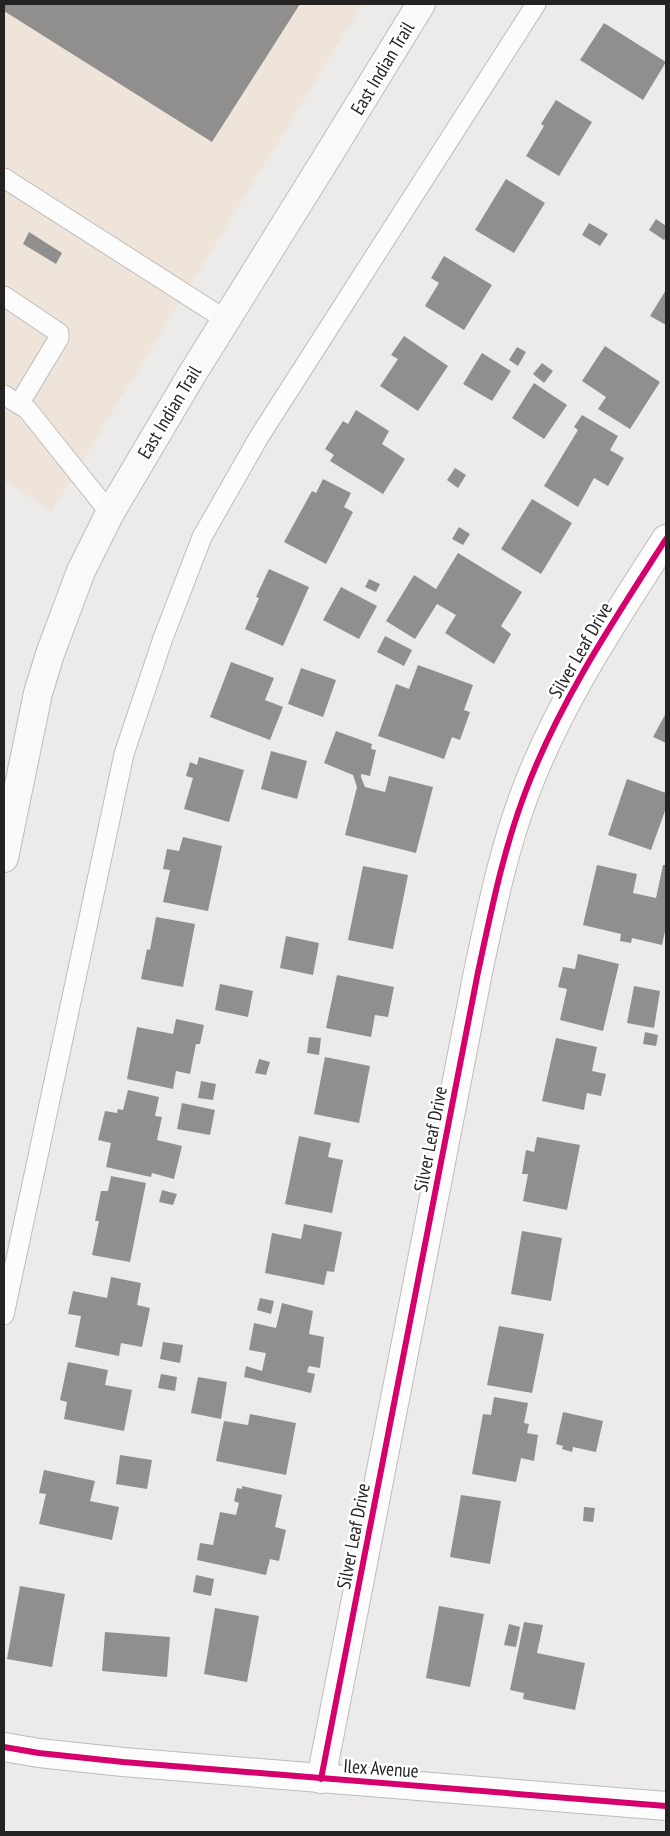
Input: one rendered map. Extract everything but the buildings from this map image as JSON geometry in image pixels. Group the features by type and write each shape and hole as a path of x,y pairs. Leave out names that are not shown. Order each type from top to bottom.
{"main road":[{"name":"East Indian Trail","path":"4,858 38,693 50,654 81,571 110,513 191,376 421,4"}],"street":[{"name":"Silver Leaf Drive","path":"321,1779 474,992 499,875 524,794 543,750 574,688 666,539"},
{"name":"Ilex Avenue","path":"4,1747 39,1753 123,1762 666,1806"}],"lane":[{"path":"4,1315 124,754 163,638 202,537 259,437 536,4"},
{"path":"4,178 226,320"},
{"path":"4,296 60,333 59,338 11,399 27,409 110,513"}],"shaded area":[{"path":"4,4 363,4 52,511 4,481"}],"cycle path":[{"path":"321,1779 478,972 504,859 525,793 554,726 589,662 666,539"},
{"path":"4,1747 39,1753 123,1762 666,1806"}]}
